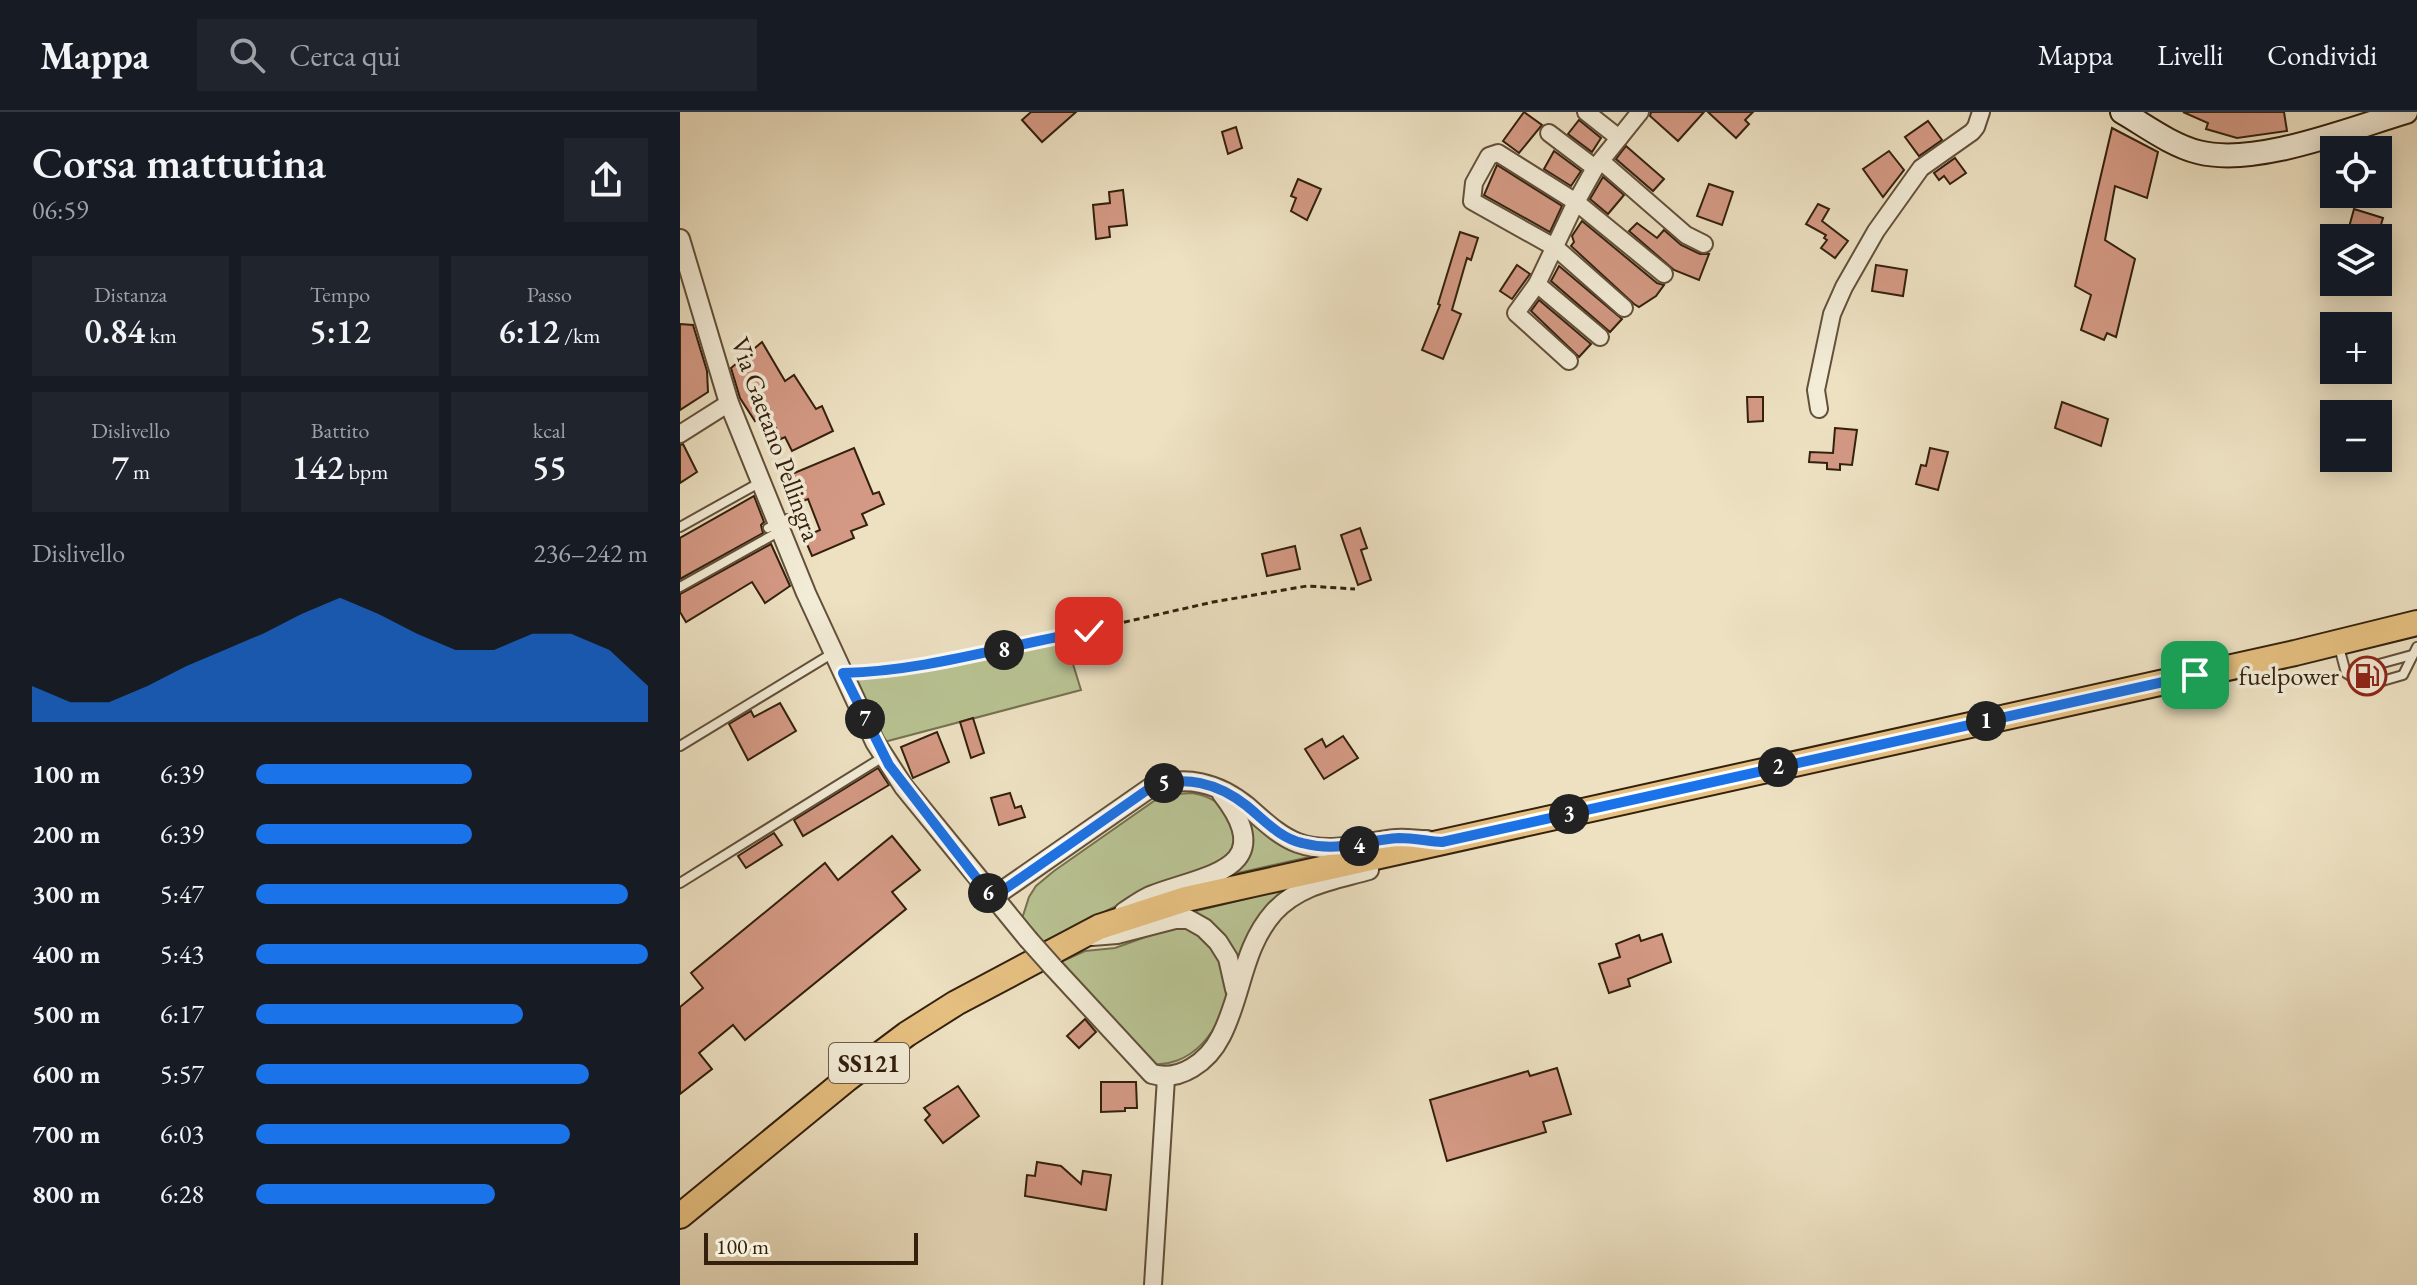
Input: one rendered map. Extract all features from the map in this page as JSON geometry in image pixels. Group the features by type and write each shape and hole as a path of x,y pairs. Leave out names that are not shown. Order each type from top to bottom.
{"main road":[{"path":"2122,112 2197,152 2228,157 2260,155 2406,112"},
{"path":"2337,642 2415,636"},
{"name":"SS121","path":"680,1216 847,1079 907,1034 956,1003 1088,932 1186,899 2337,642"}],"street":[{"path":"1586,112 1619,138"},
{"path":"1569,361 1516,313 1537,284 1598,164 1640,112"},
{"path":"1819,409 1816,390 1832,314 1844,287 1876,231 1921,168 1972,132 1981,112"},
{"path":"1549,133 1598,164 1686,235 1704,244"},
{"path":"1624,308 1556,248 1472,201 1474,183 1489,156 1498,153 1576,202 1664,274"},
{"name":"Via Gaetano Pellingra","path":"680,239 729,403 760,482 833,652 884,757 904,787 1028,939 1134,1057 1152,1074 1166,1078"},
{"path":"1537,284 1600,337"},
{"path":"680,434 729,403"},
{"path":"992,898 1150,788 1178,780 1194,781 1218,789 1244,804 1282,834 1306,844 1333,848 1399,838 1442,842"},
{"path":"1088,932 1148,897 1211,877 1237,859 1244,837 1241,821 1218,789"},
{"path":"1153,1285 1166,1078 1189,1070 1221,1036 1260,931 1275,911 1292,896 1322,881 1368,871 1405,850"},
{"path":"1088,932 1117,934 1175,919 1188,919 1204,928 1228,958 1234,974 1235,995"}],"lane":[{"path":"680,527 760,482"},
{"path":"680,587 778,525"},
{"path":"2346,673 2415,636"},
{"path":"2337,642 2346,673 2365,686 2403,675 2415,636"},
{"path":"680,746 833,652"},
{"path":"680,883 884,757"}],"path":[{"path":"843,673 904,668 984,654 1213,602 1307,586 1355,589"}],"green space":[{"path":"1065,638 1081,690 884,742 855,679 857,675 936,665"},
{"path":"1192,793 1216,802 1240,835 1230,860 1153,888 1039,944 1020,925 1029,897 1036,886 1054,871 1154,801"},
{"path":"1250,820 1314,856 1238,873 1236,871 1252,848"},
{"path":"1289,888 1238,962 1192,912 1278,891"},
{"path":"1176,926 1194,930 1212,945 1227,980 1225,1002 1212,1031 1191,1053 1177,1061 1147,1063 1056,964 1085,951 1115,948"}],"building":[{"path":"1031,112 1076,112 1042,142 1022,120"},
{"path":"1524,112 1542,125 1519,153 1503,141"},
{"path":"1651,112 1704,112 1678,141 1650,116"},
{"path":"1708,112 1753,112 1745,120 1749,124 1736,138"},
{"path":"2183,112 2284,112 2287,131 2237,138 2206,129 2208,123"},
{"path":"1579,120 1601,138 1592,152 1568,134"},
{"path":"1928,121 1942,140 1919,156 1905,137"},
{"path":"1236,127 1242,148 1228,154 1222,132"},
{"path":"2112,128 2158,152 2147,198 2115,186 2105,240 2135,259 2116,337 2107,333 2104,340 2081,330 2091,295 2075,286"},
{"path":"1626,146 1664,179 1653,191 1616,159"},
{"path":"1554,151 1581,171 1571,186 1544,169"},
{"path":"1889,151 1904,170 1883,197 1863,169"},
{"path":"1955,158 1966,173 1950,184 1944,176 1939,180 1934,173"},
{"path":"1497,165 1562,206 1550,232 1484,195"},
{"path":"1603,177 1624,195 1608,214 1590,199"},
{"path":"1298,179 1321,189 1307,220 1291,211 1296,198 1291,196"},
{"path":"1709,184 1733,192 1722,225 1697,216"},
{"path":"1123,190 1127,225 1109,227 1110,237 1096,239 1093,205 1110,203 1109,192"},
{"path":"1818,204 1829,209 1822,221 1848,241 1835,258 1821,248 1827,240 1824,238 1826,235 1806,224"},
{"path":"2354,209 2383,218 2381,224 2350,224"},
{"path":"1582,221 1657,283 1664,285 1656,296 1639,307 1571,246 1574,242 1572,236"},
{"path":"1637,223 1657,238 1664,230 1681,245 1700,254 1709,254 1699,280 1674,270 1629,231"},
{"path":"1460,232 1478,238 1471,260 1467,258 1452,310 1461,314 1443,359 1422,350 1440,305"},
{"path":"1517,265 1530,274 1512,299 1500,291"},
{"path":"1876,265 1907,270 1903,296 1872,291"},
{"path":"1559,266 1622,319 1610,332 1551,281"},
{"path":"1539,300 1591,344 1579,357 1531,311"},
{"path":"680,324 693,325 707,371 708,392 680,410"},
{"path":"762,342 785,381 794,375 816,409 822,406 833,431 792,451 785,437 781,439 770,416 766,418 764,415 755,421 740,398 731,368"},
{"path":"1747,397 1763,397 1763,421 1748,422"},
{"path":"2062,402 2108,419 2101,446 2055,428"},
{"path":"1835,428 1857,430 1852,465 1840,464 1840,470 1827,469 1827,463 1809,462 1810,452 1833,453"},
{"path":"683,444 697,472 680,483 680,445"},
{"path":"854,448 873,494 879,492 884,504 862,514 867,525 851,531 854,538 812,556 804,537 820,530 808,499 798,503 787,476"},
{"path":"1930,448 1948,452 1938,490 1916,484 1921,465 1926,466"},
{"path":"754,496 764,522 761,525 763,533 680,579 680,538"},
{"path":"1360,528 1367,548 1361,550 1371,580 1358,585 1341,535"},
{"path":"771,544 790,586 765,603 752,582 686,622 680,612 680,594"},
{"path":"1295,546 1300,569 1267,576 1262,554"},
{"path":"780,703 796,731 748,760 729,724 751,711 754,717"},
{"path":"973,718 984,753 971,758 960,722"},
{"path":"937,732 949,762 913,778 901,747"},
{"path":"1343,736 1358,758 1324,779 1305,749 1322,739 1326,747"},
{"path":"878,768 889,785 803,836 794,820"},
{"path":"1010,793 1015,808 1021,806 1025,817 999,825 991,798"},
{"path":"774,833 782,845 746,868 738,856"},
{"path":"892,836 920,870 892,892 906,909 745,1040 733,1025 699,1053 712,1069 680,1094 680,1007 703,988 691,973 825,863 838,880"},
{"path":"1662,934 1671,962 1628,979 1630,986 1609,993 1599,964 1620,957 1616,944 1639,935 1641,941"},
{"path":"1085,1019 1096,1032 1079,1048 1067,1036"},
{"path":"1557,1068 1571,1114 1543,1122 1546,1132 1447,1161 1430,1100 1528,1071 1530,1076"},
{"path":"1101,1082 1136,1082 1137,1108 1101,1112"},
{"path":"958,1086 979,1116 943,1143 925,1120 930,1115 924,1108"},
{"path":"1037,1162 1061,1166 1081,1184 1083,1171 1111,1175 1106,1210 1025,1196 1027,1175 1035,1176"}],"place":[{"name":"fuelpower","path":"2367,676"}],"route":[{"path":"1089,631 904,668 843,673 889,765 992,898 1150,788 1167,782 1194,781 1218,789 1244,804 1282,834 1314,846 1352,847 1399,838 1442,842 2195,675"}]}
